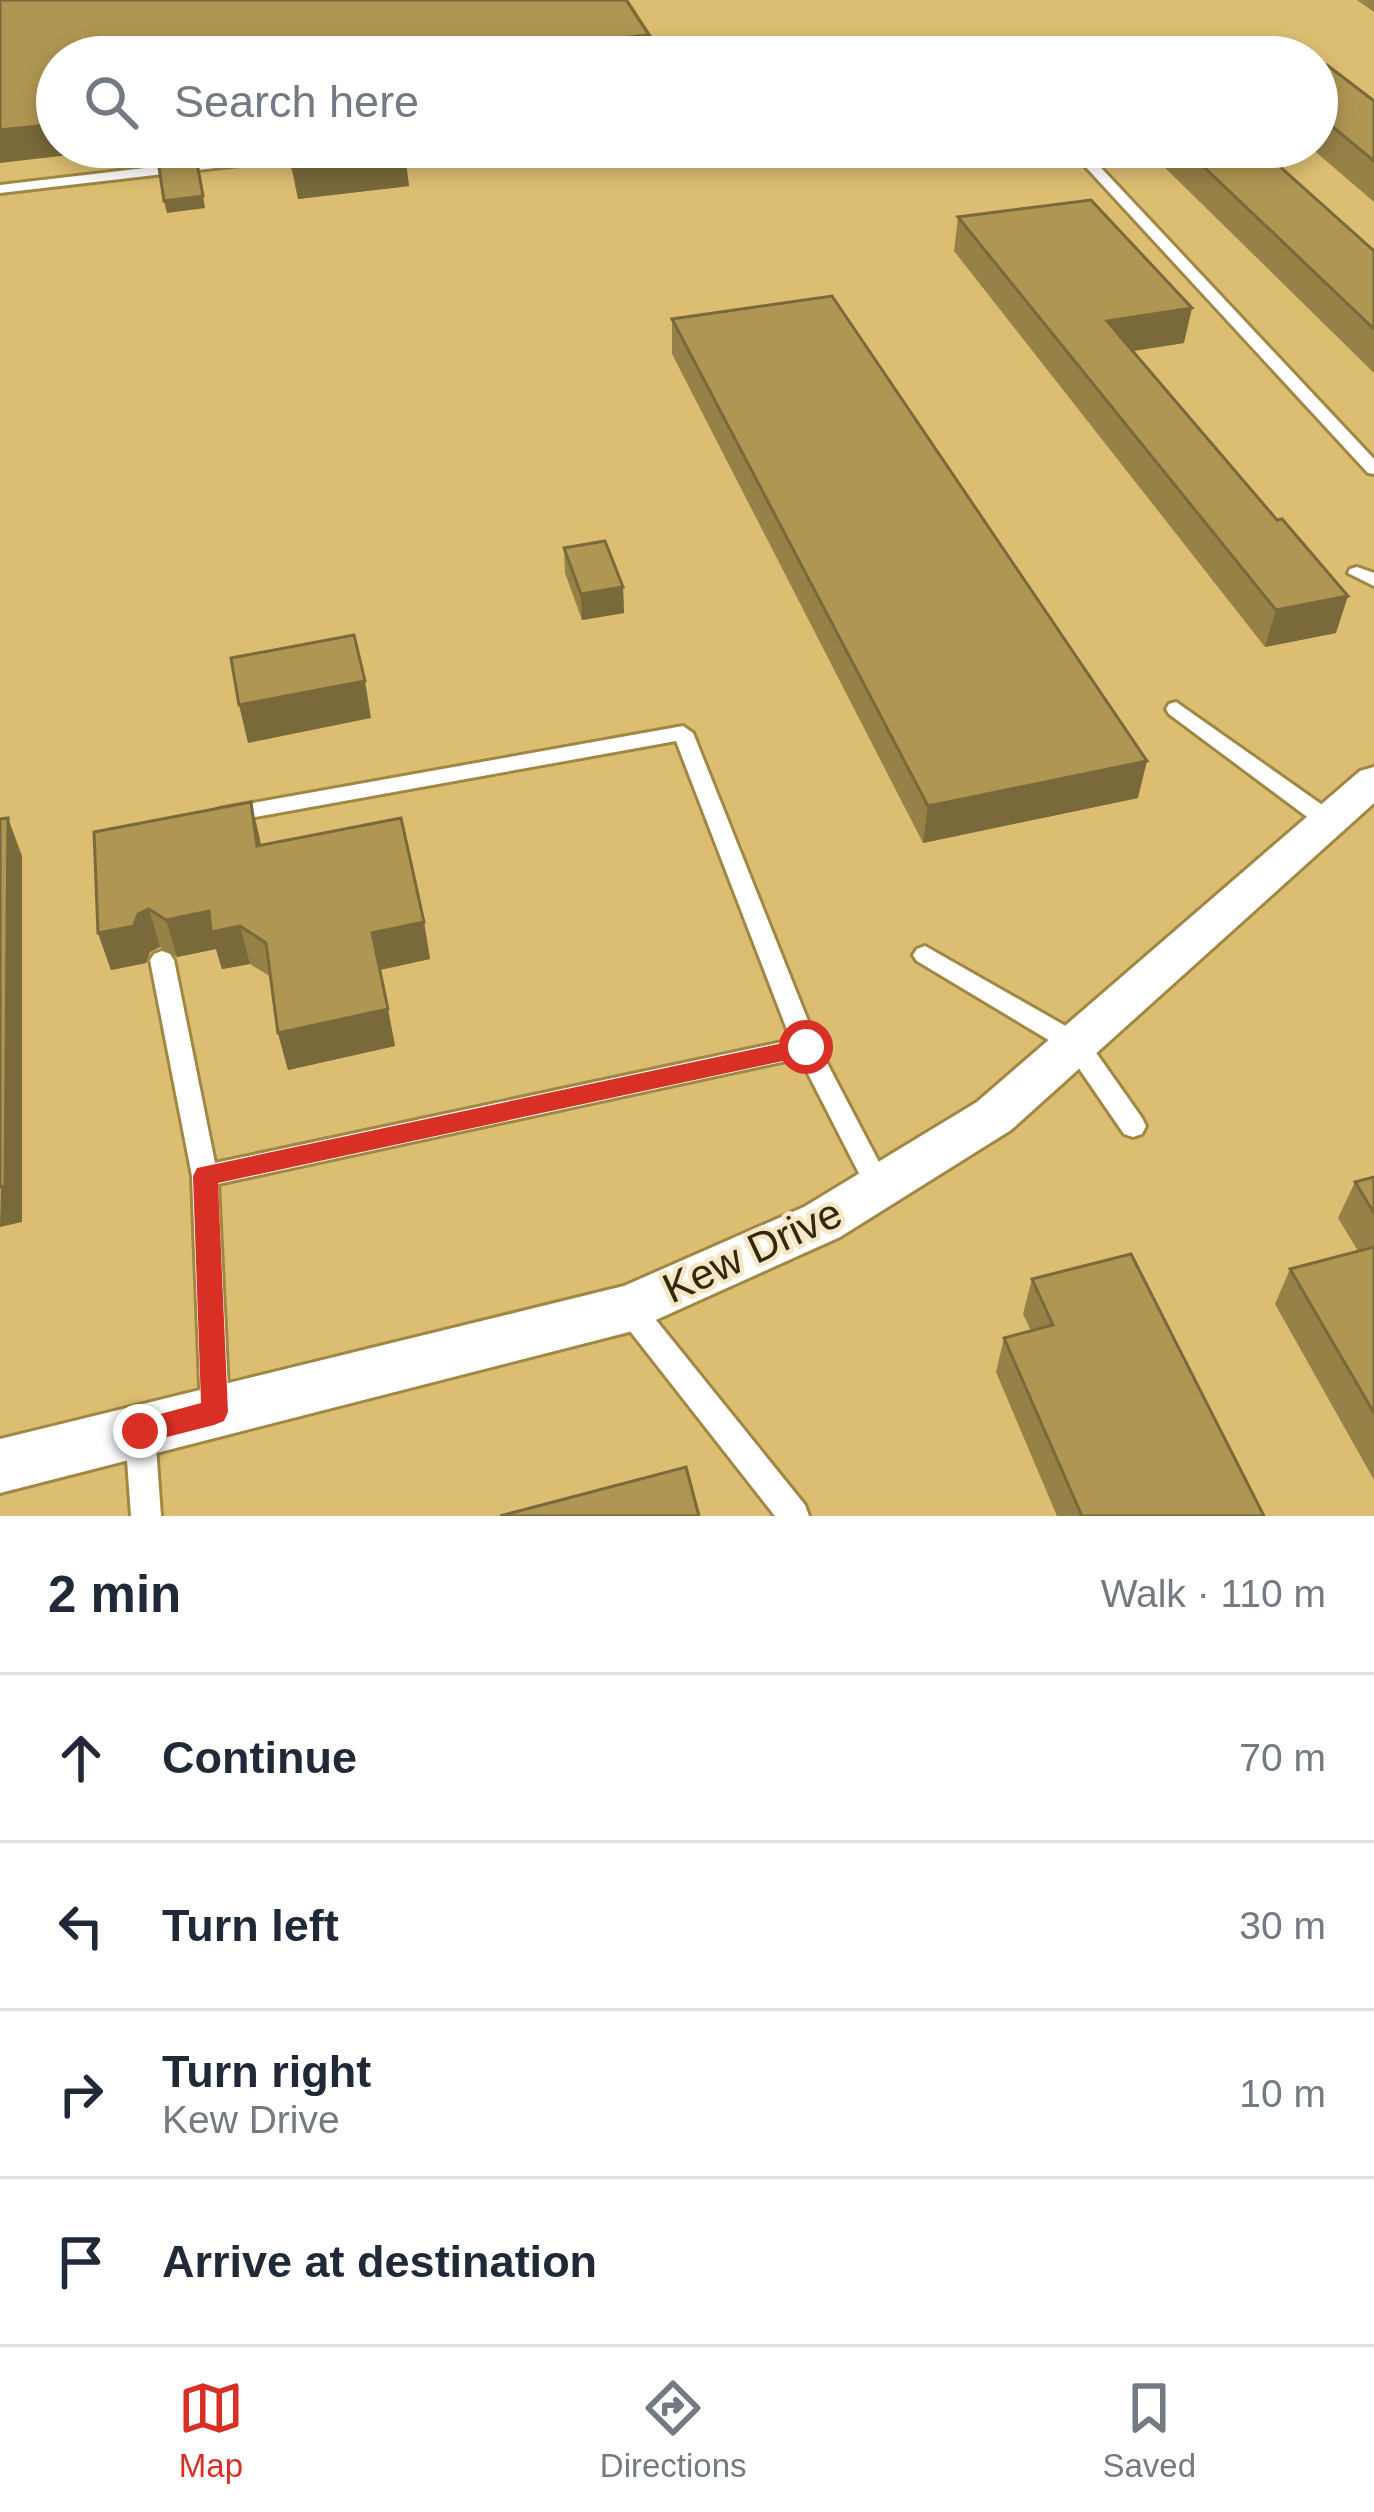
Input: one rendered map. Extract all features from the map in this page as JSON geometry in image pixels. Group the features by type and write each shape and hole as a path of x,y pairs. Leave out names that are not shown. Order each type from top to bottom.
{"street":[{"name":"Kew Drive","path":"0,1466 629,1308 823,1222 994,1116 1374,781"}],"lane":[{"path":"619,0 642,36"},
{"path":"0,189 180,168"},
{"path":"1094,168 1374,469"},
{"path":"1176,710 1330,822"},
{"path":"195,820 682,733 806,1047 879,1187"},
{"path":"925,955 1076,1044 1133,1126"},
{"path":"162,960 205,1176 214,1412"},
{"path":"205,1176 806,1047"},
{"path":"629,1308 794,1516"},
{"path":"140,1431 146,1516"}],"shaded area":[{"path":"0,0 1374,0 1374,1516 0,1516"}],"building":[{"path":"0,0 626,0 649,35 36,36 36,126 0,130"},
{"path":"1338,73 1374,101 1374,161 1338,131"},
{"path":"159,168 198,168 203,196 164,201"},
{"path":"1205,168 1281,168 1374,251 1374,329"},
{"path":"1091,200 1192,308 1107,321 1348,596 1276,610 958,217"},
{"path":"832,296 1147,761 928,806 672,319"},
{"path":"605,541 623,587 581,594 564,548"},
{"path":"354,635 365,681 239,705 231,658"},
{"path":"251,802 257,846 401,818 424,922 372,933 388,1009 278,1033 266,943 240,926 211,932 209,911 166,920 149,909 138,914 134,926 98,933 94,832"},
{"path":"8,818 5,1186 0,1187 0,819"},
{"path":"1374,1177 1374,1213 1355,1182"},
{"path":"1374,1247 1374,1413 1290,1269"},
{"path":"1131,1254 1264,1516 1082,1516 1004,1338 1053,1325 1032,1279"},
{"path":"686,1467 699,1516 500,1516"}],"route":[{"path":"140,1431 214,1412 205,1176 806,1047"}]}
